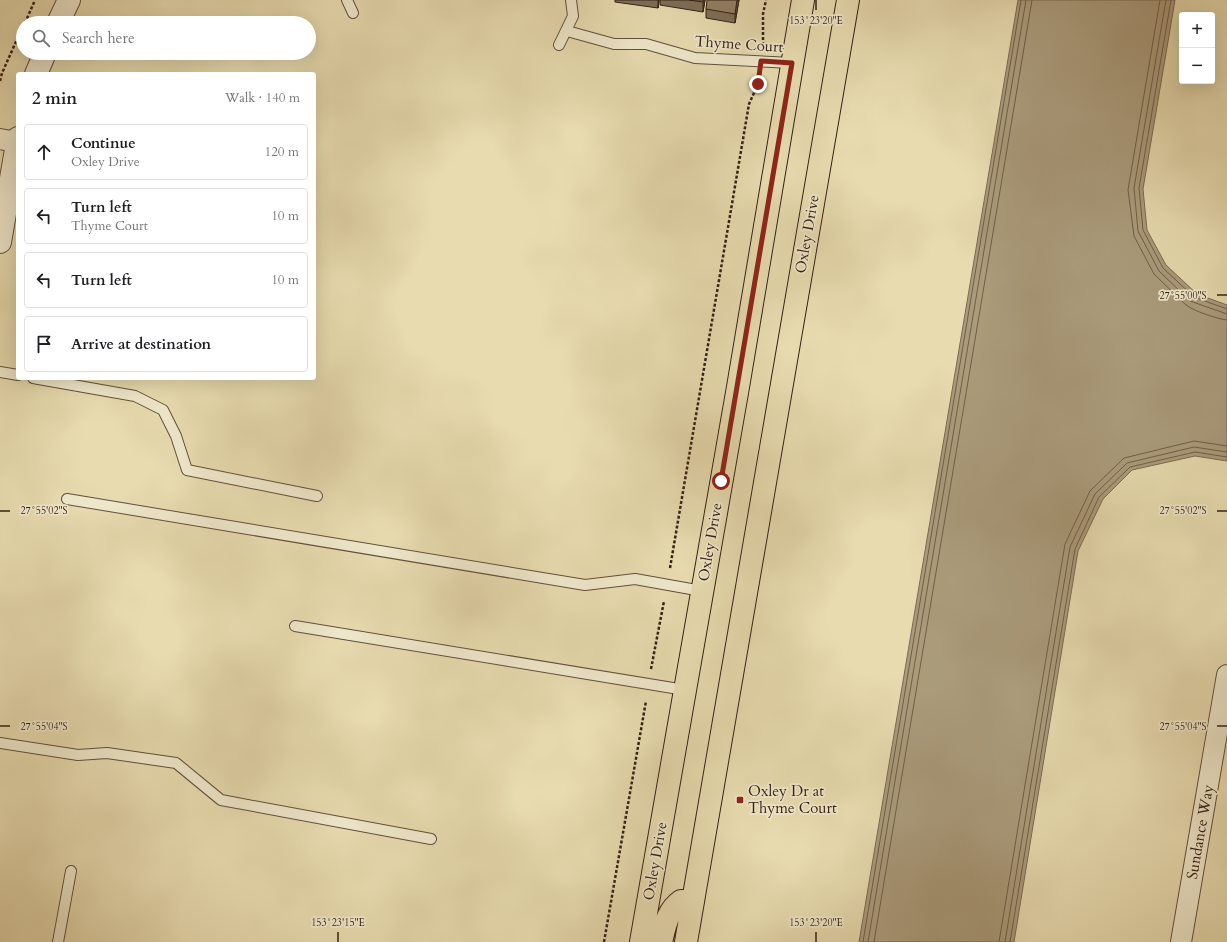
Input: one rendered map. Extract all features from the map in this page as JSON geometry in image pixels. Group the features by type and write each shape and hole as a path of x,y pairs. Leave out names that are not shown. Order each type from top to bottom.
{"main road":[{"name":"Oxley Drive","path":"641,942 803,0"},
{"name":"Oxley Drive","path":"686,942 848,0"},
{"path":"661,942 666,922 675,905 682,901 693,902"}],"street":[{"path":"61,16 69,0"},
{"path":"37,72 42,60"},
{"path":"0,242 6,174 12,140"},
{"name":"Sundance Way","path":"1181,942 1227,675"}],"lane":[{"path":"347,0 353,12"},
{"path":"559,46 573,16 571,0"},
{"name":"Thyme Court","path":"567,31 614,44 646,44 695,58 792,63"},
{"path":"0,372 16,375"},
{"path":"44,380 135,396 163,410 176,436 187,470 317,496"},
{"path":"67,499 585,585 635,579 702,591"},
{"path":"295,626 685,690"},
{"path":"0,743 78,755 107,753 176,763 221,800 431,840"},
{"path":"58,942 71,871"}],"path":[{"path":"28,16 35,0"},
{"path":"604,942 648,684 667,585 749,104 758,84 764,40 763,14 766,0"},
{"path":"0,81 16,42"}],"water":[{"path":"1018,0 1175,0 1143,189 1147,230 1166,265 1197,294 1227,305 1227,461 1195,456 1132,470 1103,499 1078,551 1014,942 859,942"}],"building":[{"path":"689,0 704,0 703,2"},
{"path":"707,0 737,0 735,14 706,9"}],"place":[{"name":"Oxley Dr at Thyme Court","path":"740,800"}],"route":[{"path":"721,481 792,63 761,61 758,84"}]}
